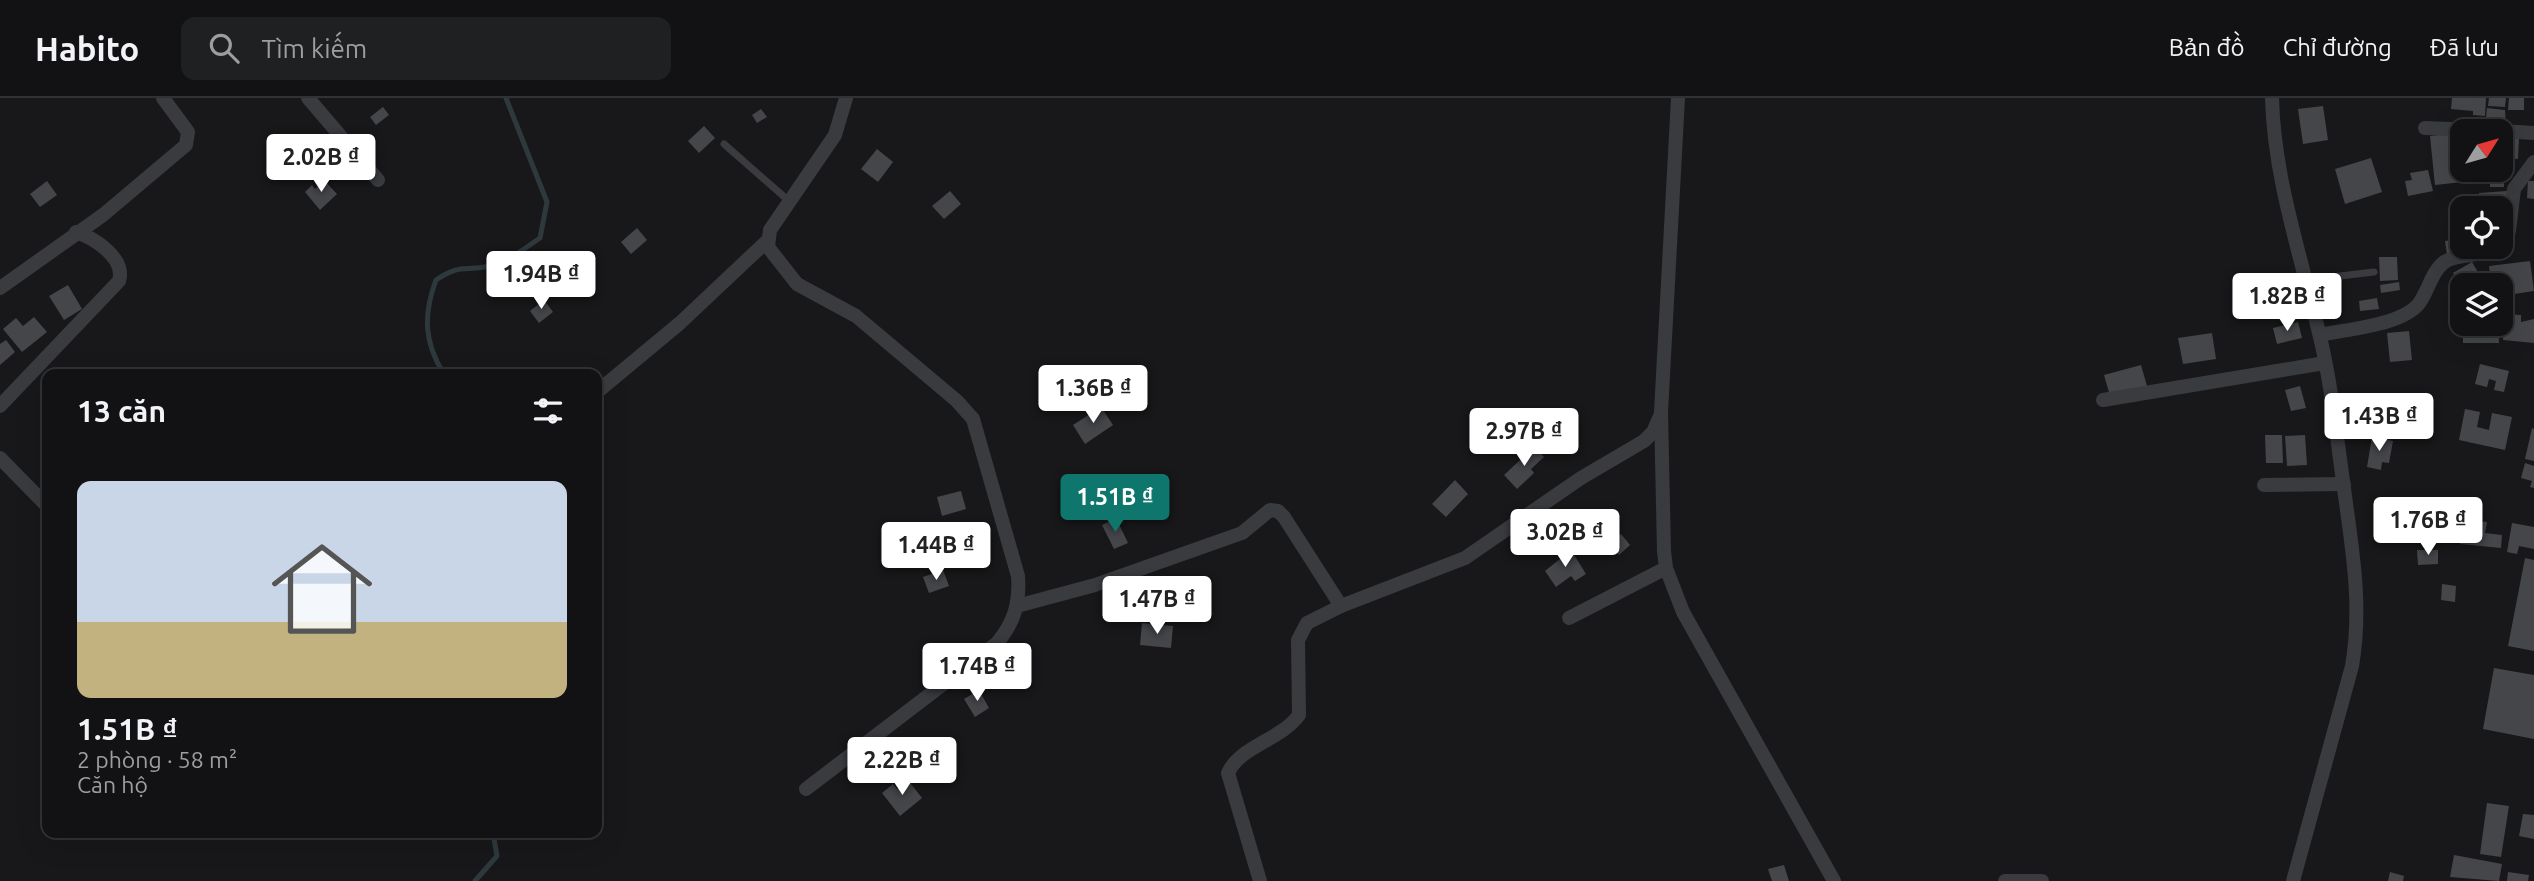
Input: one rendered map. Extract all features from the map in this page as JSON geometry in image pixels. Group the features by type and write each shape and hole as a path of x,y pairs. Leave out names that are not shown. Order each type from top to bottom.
{"street":[{"path":"2,282 127,196 189,142 188,132 163,98"},
{"path":"308,98 377,180"},
{"path":"602,388 680,323 767,241 789,201 835,135 846,98"},
{"path":"1678,98 1661,412 1666,568 1683,612 1834,881"},
{"path":"2272,98 2277,148 2325,363 2358,595 2357,638 2343,701 2294,881"},
{"path":"2426,128 2450,129"},
{"path":"2513,132 2534,133"},
{"path":"2513,197 2514,189 2534,162"},
{"path":"0,407 119,281 120,268 104,248 89,236 76,232"},
{"path":"767,241 770,252 797,284 856,316 957,401 973,419 1018,576 1017,606 1006,633 997,643 806,789"},
{"path":"2320,335 2402,317 2420,303 2435,273 2447,261 2457,259"},
{"path":"2103,400 2325,363"},
{"path":"1260,881 1227,773 1237,761 1287,727 1298,715 1298,640 1301,631 1315,617 1465,558 1581,478 1644,441 1653,432 1661,412"},
{"path":"0,458 42,501"},
{"path":"2264,485 2344,484"},
{"path":"1017,606 1095,585 1242,533 1270,510 1284,517 1341,606"},
{"path":"1569,618 1666,568"},
{"path":"2005,881 2042,881"}],"lane":[{"path":"724,145 789,201"},
{"path":"2305,280 2374,272"}],"building":[{"path":"2452,98 2486,98 2485,116 2473,115 2473,111 2451,109"},
{"path":"2489,98 2506,98 2505,107 2488,106"},
{"path":"2509,98 2524,98 2524,110 2508,110"},
{"path":"2323,106 2328,140 2303,144 2298,109"},
{"path":"383,107 389,115 376,125 370,117"},
{"path":"2487,108 2505,110 2505,119 2486,119"},
{"path":"761,109 767,117 757,123 752,115"},
{"path":"704,126 715,138 699,153 688,141"},
{"path":"2450,134 2450,182 2463,182 2435,185 2430,136"},
{"path":"2513,138 2519,138 2518,159 2513,159"},
{"path":"877,149 893,162 878,182 861,169"},
{"path":"2371,158 2382,192 2345,204 2335,169"},
{"path":"2428,170 2433,191 2408,196 2405,181 2412,180 2410,173"},
{"path":"324,180 337,194 320,210 305,192 312,185 315,189"},
{"path":"47,181 57,195 40,207 30,194"},
{"path":"2528,181 2534,181 2534,199 2527,198"},
{"path":"2490,182 2504,182 2504,187 2490,187"},
{"path":"950,191 961,204 944,219 932,206"},
{"path":"2507,191 2507,196 2479,196 2479,193"},
{"path":"637,228 647,240 631,254 621,242"},
{"path":"2450,240 2450,255 2447,255 2445,241"},
{"path":"2379,257 2397,257 2398,280 2380,281"},
{"path":"2530,261 2534,291 2513,294 2513,273 2490,273 2489,266"},
{"path":"2472,262 2478,273 2453,273"},
{"path":"2399,282 2400,290 2381,293 2380,285"},
{"path":"68,285 82,309 64,320 49,296"},
{"path":"2377,298 2379,309 2360,311 2359,301"},
{"path":"544,300 553,312 539,323 530,311"},
{"path":"2513,314 2521,315 2521,322 2534,319 2534,343 2503,340 2503,336 2513,336"},
{"path":"34,317 47,332 22,352 3,329 16,318 23,326"},
{"path":"2298,322 2302,338 2277,344 2273,328"},
{"path":"2409,331 2412,360 2390,362 2387,333"},
{"path":"2212,333 2216,359 2183,364 2178,338"},
{"path":"2463,336 2499,336 2499,343 2463,343"},
{"path":"6,340 15,352 0,365 0,344"},
{"path":"2480,364 2509,371 2504,392 2494,390 2496,381 2489,379 2487,387 2475,384"},
{"path":"2141,365 2147,386 2110,396 2104,375"},
{"path":"2300,386 2306,408 2291,411 2285,390"},
{"path":"1101,407 1113,425 1085,444 1073,425"},
{"path":"2465,409 2480,412 2477,427 2489,430 2492,413 2512,417 2505,450 2459,440"},
{"path":"2532,428 2534,429 2534,461 2525,459"},
{"path":"2265,435 2282,435 2283,463 2266,463"},
{"path":"2305,435 2307,465 2287,466 2285,436"},
{"path":"2372,437 2393,441 2389,463 2382,462 2381,470 2367,467"},
{"path":"1535,446 1544,457 1531,469 1534,473 1517,489 1504,475"},
{"path":"2525,463 2534,466 2534,488 2530,487 2532,481 2521,478"},
{"path":"1455,480 1468,494 1446,517 1432,504"},
{"path":"961,491 966,509 942,516 937,497"},
{"path":"1116,518 1128,543 1114,549 1102,525"},
{"path":"2463,519 2487,522 2485,533 2502,535 2501,548 2460,544"},
{"path":"2512,523 2534,527 2534,549 2519,546 2517,554 2507,552"},
{"path":"1621,534 1630,545 1619,555 1609,543"},
{"path":"1572,537 1575,543 1558,555 1554,549"},
{"path":"1571,550 1586,574 1575,581 1571,576 1556,587 1545,571"},
{"path":"2417,550 2438,550 2438,564 2418,565"},
{"path":"2525,558 2534,560 2534,651 2508,646"},
{"path":"943,570 949,586 929,593 923,577"},
{"path":"2442,584 2456,586 2455,602 2441,600"},
{"path":"1142,623 1173,626 1171,648 1140,645"},
{"path":"2494,668 2534,675 2534,739 2483,729"},
{"path":"979,690 989,708 975,717 964,699"},
{"path":"908,780 922,798 900,816 882,793 893,784 897,789"},
{"path":"2487,803 2509,806 2501,857 2480,854"},
{"path":"2523,814 2534,815 2534,839 2519,836"},
{"path":"2454,855 2502,864 2499,881 2450,877"},
{"path":"1784,865 1789,881 1772,881 1768,869"},
{"path":"2390,872 2404,876 2403,881 2388,881"},
{"path":"2508,872 2529,875 2528,881 2507,881"}],"waterway":[{"path":"441,369 432,351 428,328 429,305 436,280 457,270 497,264 540,238 547,202 506,98"},
{"path":"475,881 497,856 494,838"}]}
